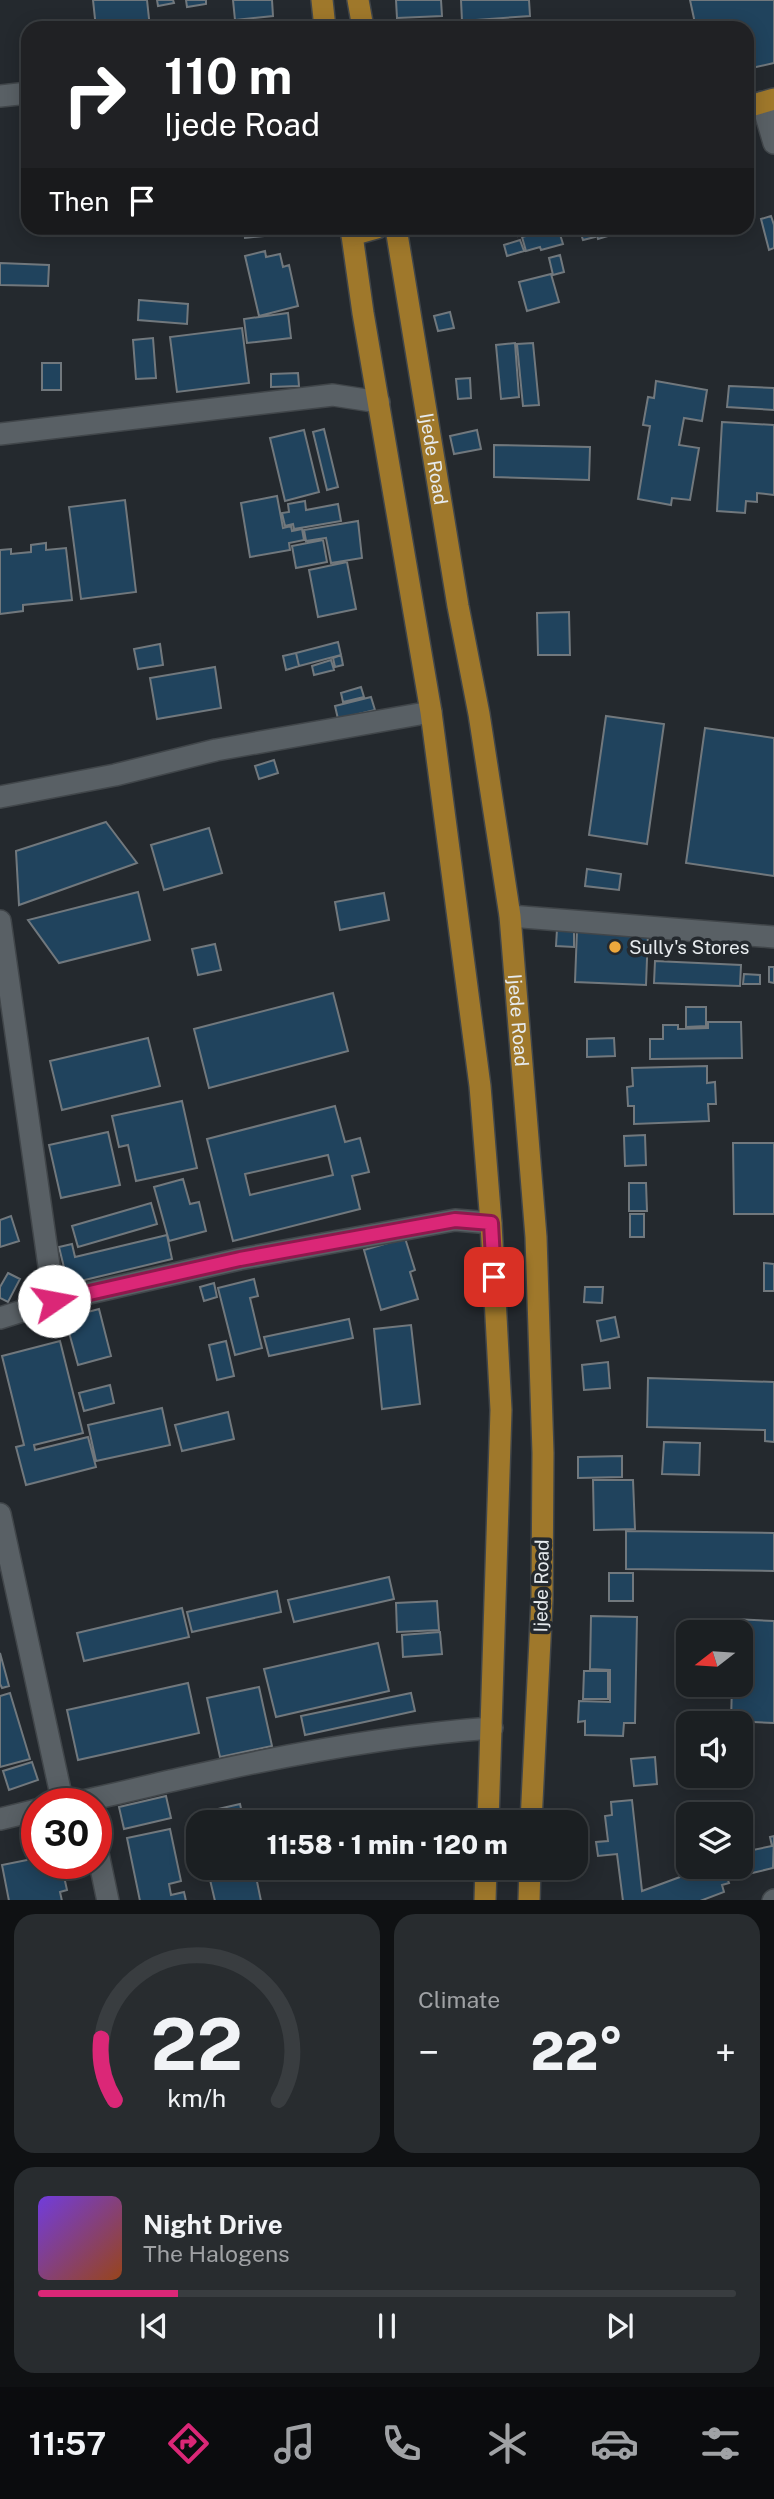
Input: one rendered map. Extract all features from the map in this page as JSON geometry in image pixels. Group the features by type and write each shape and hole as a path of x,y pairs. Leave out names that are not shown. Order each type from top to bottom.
{"main road":[{"path":"323,0 324,21"},
{"path":"358,0 362,21"},
{"path":"352,235 431,712 480,1086 491,1223 500,1410 489,1810"},
{"name":"Ijede Road","path":"397,235 458,606 479,714 510,916 536,1237 543,1453 542,1599 532,1810"},
{"path":"485,1900 486,1880"},
{"path":"529,1900 530,1880"}],"street":[{"path":"0,96 21,94"},
{"path":"761,103 774,143"},
{"path":"0,434 332,395 379,402"},
{"path":"0,797 115,775 216,750 431,712"},
{"path":"510,916 774,937"},
{"path":"0,921 54,1301"},
{"path":"0,1318 54,1301 240,1259 455,1220 491,1223"},
{"path":"0,1514 72,1788"},
{"path":"112,1795 360,1743 420,1733 492,1728"},
{"path":"0,1819 21,1814"},
{"path":"104,1879 108,1900"}],"building":[{"path":"93,0 147,0 149,21 95,21"},
{"path":"157,0 173,0 174,3 158,6"},
{"path":"186,0 206,0 206,4 187,7"},
{"path":"233,0 272,0 273,16 235,20"},
{"path":"396,0 441,0 442,16 397,18"},
{"path":"461,0 529,0 530,16 462,21"},
{"path":"690,0 774,0 774,63 754,67 754,21 694,21"},
{"path":"771,216 774,225 774,248 769,250 761,219"},
{"path":"245,235 274,235 245,238"},
{"path":"560,235 563,244 526,251 522,237"},
{"path":"581,235 594,235 595,237 583,240"},
{"path":"520,240 524,251 507,256 504,245"},
{"path":"265,251 266,257 280,254 283,267 289,265 298,306 259,316 245,256"},
{"path":"560,255 564,272 553,275 549,258"},
{"path":"0,263 49,265 48,286 0,285"},
{"path":"551,274 559,302 527,311 519,282"},
{"path":"139,300 188,304 187,324 138,320"},
{"path":"450,312 454,328 438,331 434,316"},
{"path":"288,313 291,338 247,343 244,319"},
{"path":"242,328 249,383 177,392 170,337"},
{"path":"153,338 156,378 136,379 133,340"},
{"path":"515,343 519,397 501,399 496,345"},
{"path":"533,343 539,405 523,406 517,344"},
{"path":"42,363 61,363 61,390 42,390"},
{"path":"298,373 299,386 271,387 271,374"},
{"path":"470,378 471,398 458,399 456,379"},
{"path":"656,381 707,390 702,421 684,418 679,445 699,448 690,500 672,498 671,505 638,499 650,426 643,425 648,397 654,398"},
{"path":"729,386 774,388 774,410 727,407"},
{"path":"722,422 774,425 774,495 757,493 757,502 746,501 745,513 717,511"},
{"path":"324,429 338,487 327,490 313,432"},
{"path":"304,430 319,492 285,501 270,438"},
{"path":"477,430 481,449 454,454 450,436"},
{"path":"494,445 590,447 589,480 494,477"},
{"path":"277,496 283,528 291,526 292,531 302,529 304,540 289,543 290,550 250,557 241,503"},
{"path":"125,500 136,592 81,599 69,507"},
{"path":"305,501 306,510 338,504 341,521 294,529 293,524 285,526 282,513 289,512 288,504"},
{"path":"358,521 362,558 331,563 326,538 306,541 304,530"},
{"path":"323,540 327,562 296,568 292,546"},
{"path":"46,543 46,550 66,548 72,600 23,605 23,611 0,614 0,550 11,549 11,554 31,552 31,545"},
{"path":"347,562 356,609 318,617 309,570"},
{"path":"569,612 570,655 538,655 537,613"},
{"path":"338,642 341,655 299,666 296,653"},
{"path":"160,644 163,665 138,669 134,649"},
{"path":"296,653 299,666 286,670 283,656"},
{"path":"341,655 343,665 335,667 333,658"},
{"path":"331,660 334,670 314,675 312,666"},
{"path":"215,667 221,708 157,719 150,678"},
{"path":"361,687 364,697 343,702 341,693"},
{"path":"371,697 375,710 338,719 335,706"},
{"path":"606,716 664,724 647,844 589,835"},
{"path":"705,728 774,738 774,876 686,863"},
{"path":"274,760 278,773 259,779 255,766"},
{"path":"106,822 137,863 19,905 16,851"},
{"path":"209,828 222,873 164,890 151,845"},
{"path":"587,869 621,874 619,890 585,886"},
{"path":"138,892 150,940 59,963 28,920"},
{"path":"384,893 389,920 340,930 335,902"},
{"path":"557,929 574,930 574,947 556,946"},
{"path":"577,930 648,933 646,985 575,982"},
{"path":"215,944 221,970 198,975 192,949"},
{"path":"655,961 741,965 740,986 654,983"},
{"path":"769,967 774,967 774,983 769,982"},
{"path":"744,974 760,975 760,984 743,984"},
{"path":"333,993 348,1051 209,1088 194,1029"},
{"path":"686,1007 706,1007 706,1026 686,1027"},
{"path":"708,1022 741,1022 742,1058 650,1059 650,1039 663,1039 663,1025 678,1025 678,1029 708,1028"},
{"path":"148,1038 160,1086 62,1110 50,1061"},
{"path":"614,1038 615,1056 587,1057 587,1039"},
{"path":"707,1066 707,1083 715,1082 716,1104 708,1104 709,1121 634,1124 634,1106 628,1106 627,1087 633,1086 632,1068"},
{"path":"182,1101 197,1168 136,1181 128,1145 119,1147 112,1116"},
{"path":"335,1106 345,1142 360,1138 369,1172 352,1176 360,1209 233,1241 207,1139","holes":["328,1155 333,1175 250,1195 245,1174"]},
{"path":"108,1132 120,1185 61,1198 49,1145"},
{"path":"645,1135 646,1165 625,1166 624,1136"},
{"path":"733,1143 774,1143 774,1214 734,1214"},
{"path":"183,1179 190,1204 199,1202 206,1231 169,1241 154,1187"},
{"path":"629,1183 646,1183 647,1211 629,1211"},
{"path":"151,1203 157,1224 78,1247 72,1226"},
{"path":"630,1214 644,1214 644,1237 630,1237"},
{"path":"11,1216 19,1241 0,1247 0,1220"},
{"path":"167,1235 172,1259 68,1284 59,1247 72,1244 75,1257"},
{"path":"405,1238 415,1270 410,1272 418,1299 381,1310 364,1250"},
{"path":"764,1263 774,1264 774,1291 764,1291"},
{"path":"8,1273 20,1279 8,1302 0,1298 0,1287"},
{"path":"254,1279 258,1296 250,1298 262,1348 235,1355 218,1288"},
{"path":"214,1283 217,1297 204,1301 200,1287"},
{"path":"585,1287 603,1287 602,1303 584,1302"},
{"path":"99,1309 111,1356 78,1365 65,1318"},
{"path":"615,1317 619,1337 601,1341 597,1321"},
{"path":"349,1319 353,1338 269,1356 264,1337"},
{"path":"411,1325 420,1404 382,1409 374,1329"},
{"path":"60,1341 83,1433 34,1445 35,1450 88,1437 96,1467 26,1485 16,1447 24,1445 2,1356"},
{"path":"226,1341 234,1376 217,1380 209,1345"},
{"path":"608,1362 610,1388 584,1390 582,1365"},
{"path":"648,1378 774,1382 774,1442 765,1441 765,1430 647,1427"},
{"path":"110,1385 114,1403 84,1411 79,1393"},
{"path":"162,1408 170,1445 96,1461 88,1425"},
{"path":"228,1412 234,1439 182,1451 175,1425"},
{"path":"664,1442 700,1443 699,1475 662,1474"},
{"path":"622,1456 622,1477 578,1478 578,1457"},
{"path":"593,1480 633,1480 635,1529 594,1530"},
{"path":"626,1531 774,1533 774,1571 626,1569"},
{"path":"609,1573 633,1573 633,1601 609,1601"},
{"path":"389,1577 394,1599 294,1622 288,1600"},
{"path":"277,1591 281,1612 192,1632 187,1612"},
{"path":"437,1601 439,1630 397,1632 396,1603"},
{"path":"182,1608 189,1637 84,1661 77,1633"},
{"path":"591,1616 637,1617 635,1723 624,1723 623,1736 585,1735 585,1721 578,1722 579,1701 610,1702 610,1670 590,1669"},
{"path":"734,1619 774,1621 774,1723 753,1722 753,1711 731,1711 732,1698 753,1697 753,1620"},
{"path":"440,1632 442,1654 403,1657 402,1635"},
{"path":"378,1643 389,1691 276,1717 264,1669"},
{"path":"0,1653 9,1686 2,1688 0,1684"},
{"path":"584,1671 608,1671 608,1699 583,1699"},
{"path":"188,1683 199,1733 78,1760 67,1710"},
{"path":"259,1687 272,1746 220,1757 207,1698"},
{"path":"10,1693 30,1759 0,1767 0,1696"},
{"path":"411,1693 415,1711 305,1735 301,1716"},
{"path":"655,1757 657,1784 634,1786 631,1759"},
{"path":"32,1762 38,1780 9,1790 3,1771"},
{"path":"166,1796 171,1818 124,1829 119,1807"},
{"path":"632,1800 642,1891 676,1878 728,1879 729,1883 722,1885 724,1892 703,1900 623,1900 617,1854 598,1856 596,1842 608,1841 605,1816 612,1815 611,1802"},
{"path":"240,1804 241,1810 214,1810"},
{"path":"170,1829 181,1881 169,1884 171,1895 184,1892 186,1900 140,1900 127,1838"},
{"path":"774,1836 773,1868 753,1873 753,1850 772,1846 770,1837"},
{"path":"21,1861 21,1879 65,1879 67,1890 60,1892 62,1900 9,1900 2,1865"},
{"path":"210,1880 257,1880 261,1900 215,1900"}],"place":[{"name":"Sully's Stores","path":"615,947"}],"route":[{"path":"54,1301 240,1259 455,1220 491,1223 494,1277"}]}
